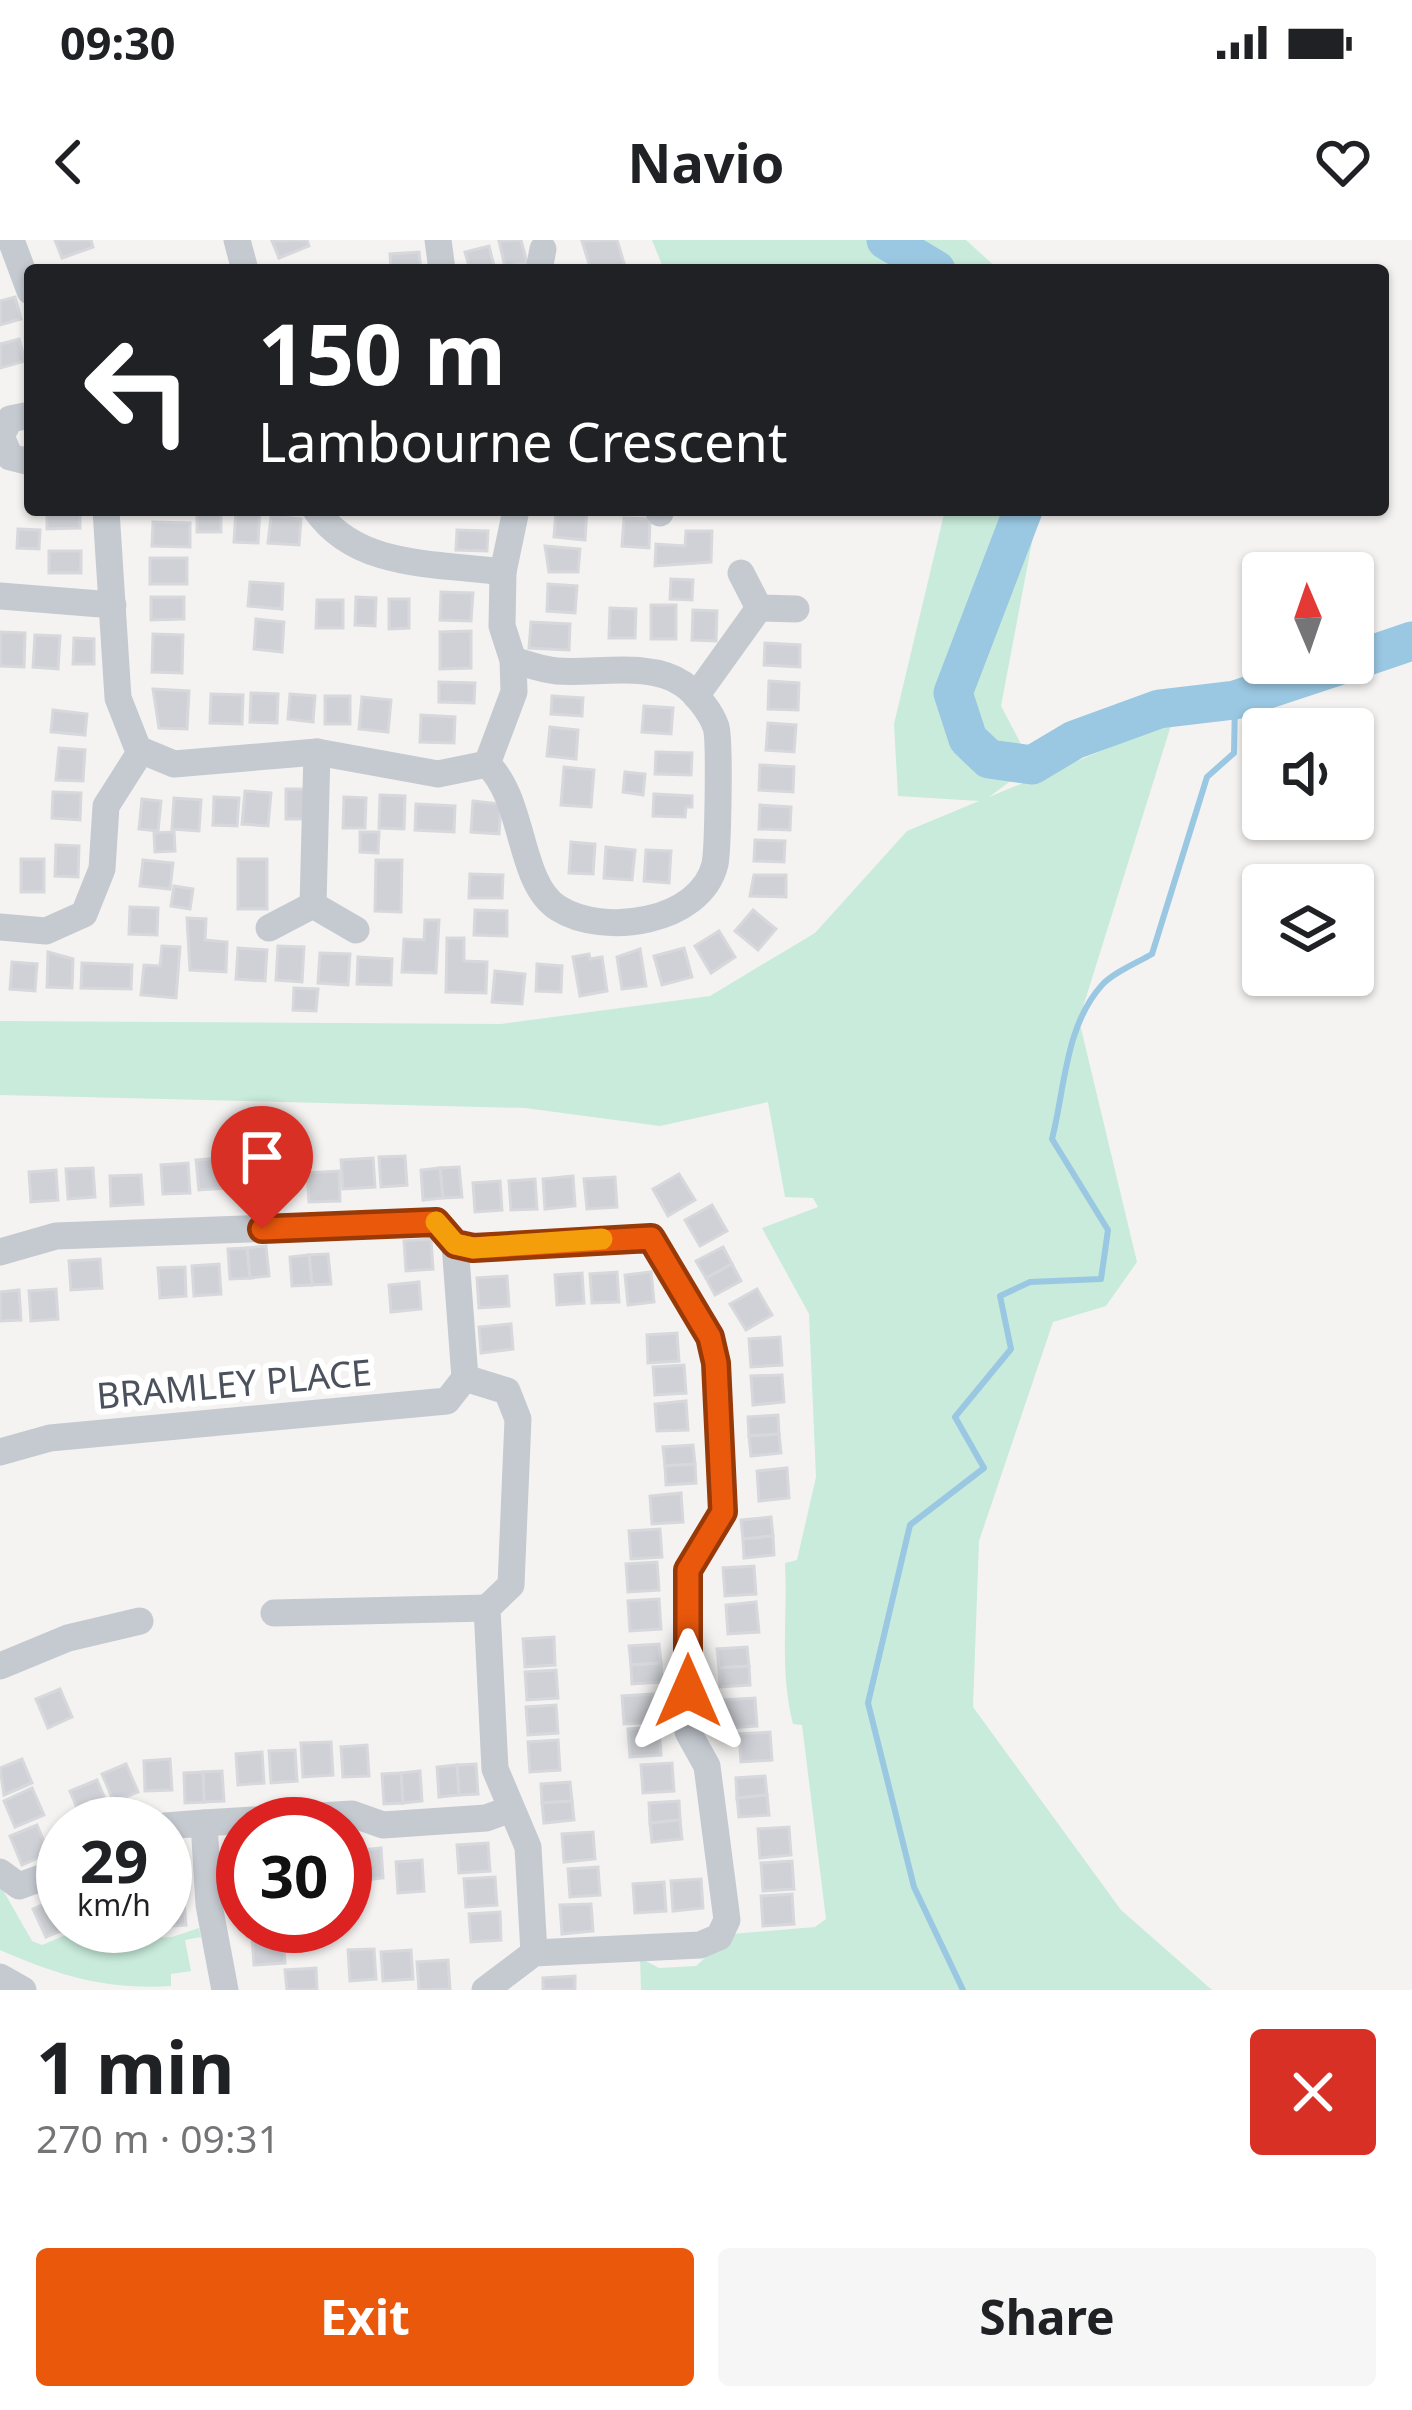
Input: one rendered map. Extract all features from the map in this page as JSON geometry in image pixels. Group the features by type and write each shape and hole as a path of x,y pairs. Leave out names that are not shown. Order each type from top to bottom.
{"street":[{"path":"1,445 4,425 24,411"},
{"path":"102,516 121,718 141,751 174,764 317,752 438,774 487,764"},
{"path":"320,516 334,536 371,554 503,572"},
{"path":"487,764 514,692 513,660 502,626 503,572 515,516"},
{"path":"741,573 759,608"},
{"path":"0,596 113,605"},
{"path":"696,696 759,608"},
{"path":"759,608 796,609"},
{"path":"487,764 503,779 542,892 557,908 614,922 669,913 701,889 715,865 717,728 696,696 663,674 553,671 513,660"},
{"path":"0,927 46,931 84,914 102,869 106,806 141,751"},
{"path":"313,905 317,752"},
{"path":"269,928 313,905"},
{"path":"313,905 356,930"},
{"path":"0,1252 56,1235 436,1222 455,1244 465,1378 507,1391 518,1419 512,1585 487,1608 274,1612"},
{"path":"455,1244 473,1248 651,1238 710,1337 716,1363 723,1512 688,1570 688,1732 707,1766 714,1842 724,1870 724,1930 700,1945 534,1953 484,1990"},
{"name":"BRAMLEY PLACE","path":"0,1452 50,1438 447,1401 465,1378"},
{"path":"487,1608 495,1769 528,1847 534,1953"},
{"path":"0,1666 68,1638 140,1621"},
{"path":"192,1824 352,1814 383,1825 486,1818 511,1809"},
{"path":"204,1823 209,1906 226,1990"},
{"path":"0,1872 19,1886 36,1880"},
{"path":"0,1977 22,1990"}],"green space":[{"path":"652,240 966,240 992,264 662,264"},
{"path":"944,516 1037,516 1001,706 1032,765 989,797 1172,722 1079,1020 1137,1262 1106,1306 1053,1322 979,1541 973,1707 1121,1910 1212,1990 641,1990 640,1958 659,1968 696,1966 731,1934 815,1927 826,1919 802,1725 793,1724 785,1663 785,1563 797,1560 816,1477 809,1314 762,1228 818,1207 813,1198 785,1197 768,1102 660,1126 525,1108 0,1095 0,1021 501,1024 710,996 815,933 907,831 979,801 898,796 894,724"},
{"path":"0,1885 36,1943 36,1953 188,1953 191,1971 171,1974 171,1986 125,1986 63,1974 0,1950"}],"building":[{"path":"55,240 91,240 93,247 62,258"},
{"path":"307,240 309,246 279,258 272,241"},
{"path":"521,240 527,262 504,264 499,241"},
{"path":"617,240 624,264 589,264 582,241"},
{"path":"489,246 494,264 468,264 465,252"},
{"path":"419,252 420,264 391,264 390,254"},
{"path":"15,297 21,319 0,325 0,301"},
{"path":"19,339 24,361 0,368 0,344"},
{"path":"47,516 80,516 80,528 47,529"},
{"path":"197,516 221,516 221,532 197,532"},
{"path":"236,516 260,516 258,543 234,542"},
{"path":"271,516 301,519 299,545 268,543"},
{"path":"556,516 587,516 585,540 554,537"},
{"path":"624,518 650,519 649,548 622,546"},
{"path":"153,522 190,523 190,547 152,546"},
{"path":"18,529 40,530 39,549 17,548"},
{"path":"457,530 488,531 487,551 456,550"},
{"path":"686,531 712,531 711,562 655,566 656,544 685,546"},
{"path":"545,546 580,549 578,572 549,572"},
{"path":"49,551 81,551 81,573 49,573"},
{"path":"150,558 187,558 187,584 150,584"},
{"path":"671,579 693,580 692,600 670,599"},
{"path":"250,582 283,584 282,609 248,606"},
{"path":"548,584 577,586 575,613 547,611"},
{"path":"441,592 473,593 471,621 440,620"},
{"path":"151,597 184,597 184,619 151,620"},
{"path":"356,597 376,598 375,626 355,625"},
{"path":"389,599 409,599 409,628 389,629"},
{"path":"317,600 343,600 343,628 316,628"},
{"path":"651,605 676,605 676,639 651,639"},
{"path":"610,608 636,609 635,638 609,638"},
{"path":"693,610 717,611 716,641 692,640"},
{"path":"256,619 284,622 282,652 254,649"},
{"path":"531,622 570,624 569,650 529,648"},
{"path":"471,631 471,668 440,669 440,632"},
{"path":"0,632 25,633 24,667 0,666"},
{"path":"153,634 183,635 182,673 152,672"},
{"path":"35,635 60,636 58,669 33,667"},
{"path":"74,638 94,639 94,664 73,664"},
{"path":"765,643 800,645 800,667 764,665"},
{"path":"769,681 799,683 798,710 768,709"},
{"path":"439,682 475,683 474,703 439,702"},
{"path":"153,689 189,691 187,729 159,728"},
{"path":"251,693 278,694 277,723 250,722"},
{"path":"211,694 243,695 242,724 210,723"},
{"path":"290,694 315,696 313,722 288,719"},
{"path":"325,696 350,696 350,724 325,724"},
{"path":"552,696 583,698 582,716 551,714"},
{"path":"362,697 391,700 388,732 359,729"},
{"path":"644,706 673,708 671,734 642,732"},
{"path":"53,710 87,714 85,735 51,732"},
{"path":"421,715 455,717 454,743 420,742"},
{"path":"768,723 796,725 794,752 766,750"},
{"path":"550,727 578,730 576,759 547,756"},
{"path":"59,748 85,750 83,781 56,780"},
{"path":"656,752 692,753 691,775 655,774"},
{"path":"760,765 794,767 793,792 759,790"},
{"path":"564,767 594,770 591,807 561,805"},
{"path":"625,772 645,774 643,795 623,792"},
{"path":"286,789 306,789 305,819 286,819"},
{"path":"245,791 271,793 268,826 242,824"},
{"path":"53,792 81,793 80,820 52,818"},
{"path":"654,794 692,796 692,807 686,807 685,817 653,816"},
{"path":"380,795 405,796 404,829 379,828"},
{"path":"214,797 239,798 237,826 213,825"},
{"path":"344,797 366,798 365,828 343,828"},
{"path":"174,798 201,800 199,831 172,829"},
{"path":"142,799 161,801 158,831 139,829"},
{"path":"473,801 501,804 499,834 471,832"},
{"path":"416,804 455,806 454,832 415,830"},
{"path":"760,805 791,807 790,830 759,829"},
{"path":"174,832 175,851 155,852 154,833"},
{"path":"360,832 379,832 378,853 360,852"},
{"path":"755,840 785,841 784,862 754,861"},
{"path":"571,842 595,844 593,874 569,873"},
{"path":"56,845 79,846 78,877 55,876"},
{"path":"606,847 635,850 632,880 604,878"},
{"path":"646,850 671,851 669,883 644,881"},
{"path":"21,859 44,859 44,892 21,892"},
{"path":"238,859 267,859 267,909 238,909"},
{"path":"143,860 173,863 170,889 140,886"},
{"path":"376,860 402,860 401,912 375,911"},
{"path":"470,874 503,875 502,898 469,898"},
{"path":"754,875 786,875 786,897 750,896"},
{"path":"174,886 193,889 190,909 171,906"},
{"path":"130,907 158,908 157,935 129,934"},
{"path":"475,910 507,911 507,936 474,935"},
{"path":"753,910 776,929 758,950 735,931"},
{"path":"187,918 206,919 205,940 227,942 226,972 190,970"},
{"path":"425,920 439,920 436,973 402,972 404,939 424,940"},
{"path":"719,931 735,957 711,973 695,946"},
{"path":"447,938 464,938 464,961 487,962 486,993 446,992"},
{"path":"162,946 180,947 176,998 141,995 144,965 160,966"},
{"path":"278,946 304,947 302,982 276,980"},
{"path":"238,948 267,950 265,981 236,979"},
{"path":"684,948 692,977 662,985 654,956"},
{"path":"640,949 646,986 622,989 617,957"},
{"path":"48,952 73,959 72,988 47,987"},
{"path":"320,953 350,954 348,985 318,983"},
{"path":"589,954 590,959 602,957 607,991 580,996 573,957"},
{"path":"358,957 392,959 391,985 357,984"},
{"path":"12,962 37,964 35,991 10,989"},
{"path":"82,963 132,965 131,989 81,988"},
{"path":"537,964 562,966 561,992 536,991"},
{"path":"495,971 525,974 522,1004 492,1002"},
{"path":"294,988 318,989 316,1011 293,1010"},
{"path":"294,1156 296,1186 264,1188 262,1159"},
{"path":"405,1156 407,1185 381,1187 379,1157"},
{"path":"223,1158 225,1188 199,1190 196,1160"},
{"path":"373,1158 375,1187 343,1189 341,1160"},
{"path":"257,1161 259,1191 233,1193 231,1163"},
{"path":"188,1163 190,1193 163,1194 161,1165"},
{"path":"459,1167 462,1197 443,1198 440,1168"},
{"path":"93,1168 95,1197 68,1199 66,1169"},
{"path":"440,1168 443,1198 423,1200 421,1170"},
{"path":"56,1170 58,1200 31,1202 29,1172"},
{"path":"339,1171 340,1201 309,1202 307,1173"},
{"path":"679,1174 695,1200 668,1216 653,1189"},
{"path":"141,1175 143,1204 111,1206 110,1176"},
{"path":"573,1176 575,1206 545,1209 543,1179"},
{"path":"615,1177 617,1207 587,1209 584,1179"},
{"path":"535,1179 537,1209 511,1210 509,1181"},
{"path":"500,1181 502,1210 475,1212 473,1183"},
{"path":"712,1205 727,1231 700,1246 685,1220"},
{"path":"431,1239 433,1269 406,1271 404,1241"},
{"path":"266,1246 269,1276 250,1278 247,1248"},
{"path":"723,1247 732,1264 706,1278 696,1261"},
{"path":"247,1248 250,1278 230,1279 228,1249"},
{"path":"328,1254 331,1284 312,1285 309,1255"},
{"path":"309,1255 312,1285 292,1286 290,1257"},
{"path":"100,1259 102,1288 71,1290 69,1261"},
{"path":"219,1264 221,1294 194,1296 192,1266"},
{"path":"732,1264 741,1281 715,1295 706,1278"},
{"path":"185,1267 186,1296 160,1298 158,1268"},
{"path":"617,1272 619,1302 592,1303 590,1274"},
{"path":"651,1272 654,1302 628,1305 625,1275"},
{"path":"582,1273 584,1303 557,1305 555,1275"},
{"path":"507,1276 509,1306 479,1308 477,1278"},
{"path":"419,1282 421,1309 391,1312 389,1285"},
{"path":"56,1289 58,1319 31,1321 29,1291"},
{"path":"757,1289 772,1315 746,1330 730,1304"},
{"path":"19,1290 21,1320 0,1321 0,1292"},
{"path":"511,1324 513,1349 481,1353 479,1327"},
{"path":"677,1333 679,1361 648,1363 647,1335"},
{"path":"780,1337 782,1365 751,1367 749,1339"},
{"path":"684,1365 686,1393 655,1395 653,1367"},
{"path":"782,1375 784,1402 753,1405 751,1376"},
{"path":"686,1401 688,1430 657,1431 655,1404"},
{"path":"778,1415 779,1434 749,1436 748,1417"},
{"path":"779,1434 781,1453 751,1456 749,1436"},
{"path":"693,1445 695,1464 665,1466 663,1447"},
{"path":"695,1464 696,1483 666,1485 665,1466"},
{"path":"787,1468 789,1498 759,1501 757,1471"},
{"path":"681,1493 683,1522 652,1524 650,1496"},
{"path":"771,1517 773,1536 743,1539 741,1520"},
{"path":"660,1529 662,1557 631,1559 629,1531"},
{"path":"773,1536 774,1555 744,1558 743,1539"},
{"path":"657,1562 659,1590 628,1592 626,1564"},
{"path":"754,1566 756,1594 725,1596 723,1568"},
{"path":"659,1599 661,1629 630,1631 628,1601"},
{"path":"756,1602 759,1632 728,1634 726,1605"},
{"path":"554,1637 555,1665 525,1667 523,1639"},
{"path":"659,1644 661,1663 631,1665 629,1646"},
{"path":"747,1647 749,1666 719,1668 717,1649"},
{"path":"661,1663 662,1682 632,1684 631,1665"},
{"path":"749,1666 750,1685 720,1687 719,1668"},
{"path":"556,1670 558,1698 527,1700 525,1672"},
{"path":"60,1689 72,1717 48,1728 36,1699"},
{"path":"653,1694 655,1722 624,1724 622,1696"},
{"path":"755,1698 757,1726 726,1728 724,1700"},
{"path":"556,1705 558,1733 528,1735 526,1707"},
{"path":"659,1727 661,1755 630,1757 628,1729"},
{"path":"770,1732 772,1760 741,1762 739,1734"},
{"path":"558,1740 560,1770 530,1772 528,1742"},
{"path":"331,1742 333,1775 303,1777 301,1743"},
{"path":"367,1745 369,1776 343,1777 341,1747"},
{"path":"295,1750 297,1781 271,1783 269,1751"},
{"path":"262,1752 264,1783 238,1785 236,1754"},
{"path":"22,1759 32,1783 4,1795 0,1768"},
{"path":"170,1759 172,1790 145,1791 144,1761"},
{"path":"672,1763 674,1791 643,1793 641,1765"},
{"path":"126,1764 138,1792 112,1797 102,1774"},
{"path":"476,1764 478,1794 459,1795 457,1765"},
{"path":"457,1765 459,1795 439,1797 437,1767"},
{"path":"222,1771 224,1797 204,1802 203,1772"},
{"path":"420,1771 422,1801 403,1803 401,1773"},
{"path":"203,1772 204,1802 192,1803 192,1797 185,1797 184,1773"},
{"path":"401,1773 403,1803 384,1804 382,1774"},
{"path":"765,1776 767,1795 737,1798 736,1778"},
{"path":"97,1780 104,1797 72,1797 70,1791"},
{"path":"570,1782 572,1801 542,1803 541,1784"},
{"path":"32,1788 36,1818 15,1827 4,1801"},
{"path":"767,1795 769,1815 739,1817 737,1798"},
{"path":"572,1801 574,1820 544,1823 542,1803"},
{"path":"679,1801 680,1820 650,1823 649,1803"},
{"path":"680,1820 682,1839 652,1842 650,1823"},
{"path":"36,1825 36,1859 22,1865 10,1836"},
{"path":"789,1827 791,1855 760,1858 758,1829"},
{"path":"593,1832 595,1859 564,1862 562,1834"},
{"path":"488,1843 490,1871 459,1873 457,1845"},
{"path":"381,1848 383,1878 372,1879 372,1849"},
{"path":"422,1860 424,1891 398,1893 396,1862"},
{"path":"792,1861 794,1889 763,1891 761,1863"},
{"path":"598,1867 600,1895 570,1897 568,1869"},
{"path":"495,1877 497,1905 466,1907 464,1879"},
{"path":"701,1879 703,1908 673,1911 671,1881"},
{"path":"664,1882 666,1911 635,1913 633,1884"},
{"path":"792,1894 794,1924 763,1926 761,1896"},
{"path":"591,1904 593,1931 562,1934 560,1905"},
{"path":"500,1912 501,1940 471,1942 469,1914"},
{"path":"372,1949 376,1979 350,1981 348,1953 372,1953"},
{"path":"411,1950 413,1979 383,1981 381,1952"},
{"path":"253,1953 284,1953 285,1963 254,1965"},
{"path":"448,1960 450,1989 419,1990 417,1962"},
{"path":"316,1968 317,1990 287,1990 285,1970"},
{"path":"575,1976 575,1990 543,1990 543,1978"}],"waterway":[{"path":"886,240 926,264"},
{"path":"1021,516 953,693 968,739 989,759 1032,765 1074,740 1159,709 1235,700 1283,684"},
{"path":"1374,654 1412,641"},
{"path":"963,1990 914,1887 868,1703 910,1525 984,1468 955,1417 1011,1349 1000,1296 1030,1282 1101,1279 1108,1230 1052,1139 1068,1058 1080,1019 1102,985 1152,954 1207,777 1234,753 1235,700"}],"slow traffic":[{"path":"436,1222 455,1244 473,1248 602,1239"}],"route":[{"path":"262,1229 436,1222 455,1244 473,1248 651,1238 710,1337 716,1363 723,1512 688,1570 688,1691"}]}
